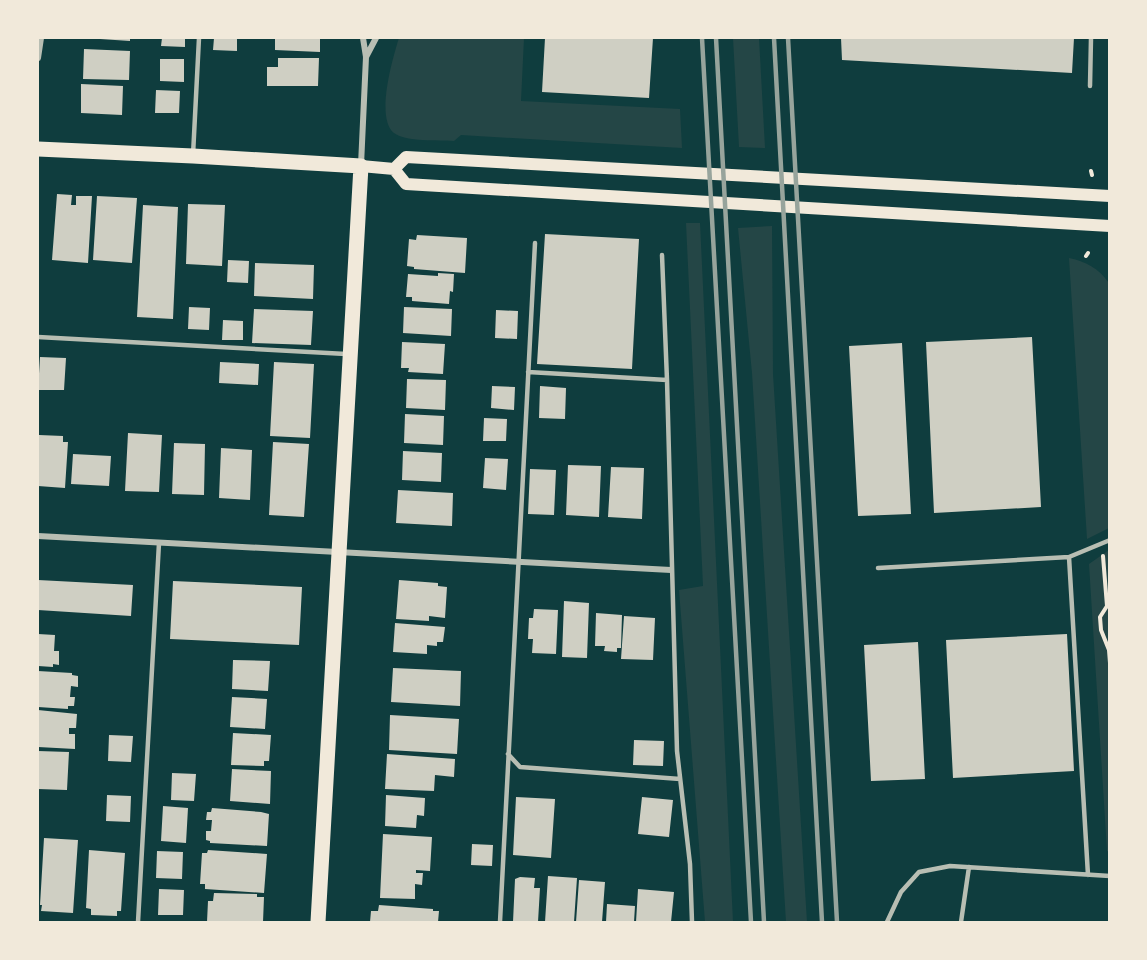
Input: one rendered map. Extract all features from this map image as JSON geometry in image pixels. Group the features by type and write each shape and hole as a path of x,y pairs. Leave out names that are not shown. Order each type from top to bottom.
{"main road":[{"path":"38,149 394,169 406,184 1110,226"},
{"path":"394,169 406,157 1110,196"},
{"path":"318,922 361,166"}],"street":[{"path":"38,58 41,38"},
{"path":"361,166 366,57 363,38"},
{"path":"366,57 376,38"},
{"path":"38,536 671,570"}],"lane":[{"path":"193,156 199,38"},
{"path":"1090,86 1091,38"},
{"path":"500,922 535,243"},
{"path":"662,255 677,751 690,864 692,922"},
{"path":"38,337 350,354"},
{"path":"528,372 667,380"},
{"path":"878,568 1069,557 1110,540"},
{"path":"138,922 159,543"},
{"path":"1069,557 1088,874"},
{"path":"508,754 520,767 680,779"},
{"path":"886,922 901,892 919,872 950,866 1110,876"},
{"path":"961,922 969,867"}],"path":[{"path":"1101,545 1107,606 1100,617 1110,663"}],"shaded area":[{"path":"399,38 524,38 521,101 680,109 682,148 461,135 454,141 399,136 389,125 386,101 390,72"},
{"path":"733,38 759,38 765,148 739,147"},
{"path":"686,223 700,223 733,922 705,922 679,590 703,586"},
{"path":"772,226 773,374 807,922 786,922 752,373 738,228"},
{"path":"1069,258 1092,266 1109,283 1109,528 1087,539"},
{"path":"1109,550 1109,852 1107,851 1089,564"}],"building":[{"path":"130,38 130,41 100,39"},
{"path":"162,38 185,38 185,47 161,46"},
{"path":"214,38 237,38 237,51 213,50"},
{"path":"275,38 320,38 320,52 275,50"},
{"path":"545,38 653,38 649,98 542,92"},
{"path":"841,38 1074,38 1072,73 842,60"},
{"path":"84,49 130,51 129,80 83,79"},
{"path":"278,58 319,58 318,86 267,86 267,67 278,67"},
{"path":"160,59 184,59 184,82 160,81"},
{"path":"81,84 123,86 122,115 81,113"},
{"path":"156,90 180,91 179,113 155,113"},
{"path":"57,194 72,195 71,205 76,205 76,196 92,196 88,263 52,260"},
{"path":"97,196 137,198 132,263 93,260"},
{"path":"188,204 225,205 222,266 186,264"},
{"path":"143,205 178,207 173,319 137,317"},
{"path":"545,234 639,239 632,369 537,364"},
{"path":"417,235 467,238 465,273 414,269 414,267 407,266 409,239 416,240"},
{"path":"228,260 249,261 248,283 227,282"},
{"path":"255,263 314,265 313,299 254,296"},
{"path":"438,273 454,274 453,292 450,291 449,304 412,301 412,297 406,297 408,274 438,276"},
{"path":"189,307 210,308 209,330 188,329"},
{"path":"404,307 452,309 451,336 403,333"},
{"path":"254,309 313,311 311,345 252,343"},
{"path":"496,310 518,311 517,339 495,338"},
{"path":"223,320 243,321 243,340 222,340"},
{"path":"1032,337 1041,507 934,513 926,342"},
{"path":"402,342 445,344 443,374 408,372 409,368 401,368"},
{"path":"902,343 911,514 858,516 849,346"},
{"path":"40,357 66,358 64,390 38,390"},
{"path":"220,362 259,364 258,385 219,383"},
{"path":"274,362 314,364 310,438 270,436"},
{"path":"407,379 446,380 445,410 406,408"},
{"path":"492,386 515,387 514,410 491,408"},
{"path":"540,386 566,388 565,419 539,418"},
{"path":"405,414 444,416 443,445 404,443"},
{"path":"484,418 507,419 506,441 483,441"},
{"path":"128,433 162,435 159,492 125,491"},
{"path":"39,435 63,436 63,442 68,442 65,488 38,486"},
{"path":"273,442 309,444 304,517 269,515"},
{"path":"174,443 205,444 204,495 172,494"},
{"path":"221,448 252,450 250,500 219,498"},
{"path":"403,451 442,453 441,482 402,480"},
{"path":"73,454 111,456 109,486 71,484"},
{"path":"485,458 508,459 506,490 483,488"},
{"path":"568,465 601,466 599,517 566,515"},
{"path":"611,467 644,468 642,519 608,517"},
{"path":"530,469 556,470 554,515 528,514"},
{"path":"398,490 453,493 452,526 396,523"},
{"path":"38,580 133,585 131,616 38,610"},
{"path":"399,580 438,583 438,586 447,587 445,618 429,616 429,621 396,619"},
{"path":"173,581 302,587 299,645 170,639"},
{"path":"564,601 589,603 587,658 562,657"},
{"path":"534,609 558,610 556,654 532,653 533,639 528,639 529,618 533,618"},
{"path":"596,613 622,615 621,648 617,648 617,652 604,651 605,646 595,646"},
{"path":"624,616 655,618 653,660 621,659"},
{"path":"395,623 445,627 443,642 437,642 437,646 427,645 427,654 393,652"},
{"path":"38,634 55,635 54,651 59,651 59,665 38,666"},
{"path":"1067,634 1074,771 953,778 946,640"},
{"path":"918,642 925,779 871,781 864,645"},
{"path":"233,660 270,661 268,691 232,689"},
{"path":"393,668 461,671 460,706 391,702"},
{"path":"38,671 72,673 78,676 78,687 71,686 70,697 75,697 74,706 68,706 68,709 38,707"},
{"path":"232,697 267,699 265,729 230,727"},
{"path":"38,710 77,714 76,728 69,728 69,734 75,734 75,749 38,747"},
{"path":"390,715 459,719 457,754 389,750"},
{"path":"233,733 271,735 269,761 264,761 264,766 231,765"},
{"path":"109,735 133,736 131,762 108,761"},
{"path":"634,740 664,741 663,766 633,765"},
{"path":"38,751 69,752 67,790 38,789"},
{"path":"387,754 455,759 454,777 435,775 434,791 385,789"},
{"path":"232,769 271,771 270,804 230,801"},
{"path":"172,773 196,774 194,801 171,800"},
{"path":"107,795 131,796 130,822 106,821"},
{"path":"386,795 425,798 424,816 417,815 416,828 385,826"},
{"path":"516,797 555,799 551,858 513,855"},
{"path":"642,797 673,800 669,837 638,834"},
{"path":"163,806 188,808 186,843 161,841"},
{"path":"212,808 269,814 267,846 210,843 206,840 206,831 211,831 212,820 206,820 207,812 211,812"},
{"path":"383,834 432,837 430,871 416,870 416,873 423,873 422,885 415,884 415,899 380,898"},
{"path":"44,838 78,840 73,913 41,911"},
{"path":"472,844 493,845 492,866 471,865"},
{"path":"89,850 125,853 121,911 117,911 117,916 91,915 91,909 86,908"},
{"path":"208,850 267,854 264,893 205,889 205,884 200,884 202,853 207,853"},
{"path":"157,851 183,852 182,879 156,878"},
{"path":"548,876 577,878 574,922 545,922"},
{"path":"535,878 534,888 540,888 538,922 513,922 515,879"},
{"path":"579,880 605,882 602,922 576,922"},
{"path":"159,889 184,890 183,915 158,915"},
{"path":"638,889 674,892 671,922 636,922"},
{"path":"214,893 257,894 257,897 264,897 263,922 207,922 208,901 213,901"},
{"path":"607,904 635,906 634,922 606,922"},
{"path":"379,905 433,909 433,911 439,911 438,922 370,922 371,911 378,911"}],"railway":[{"path":"702,38 751,922"},
{"path":"716,38 764,922"},
{"path":"774,38 822,922"},
{"path":"788,38 837,922"}]}
